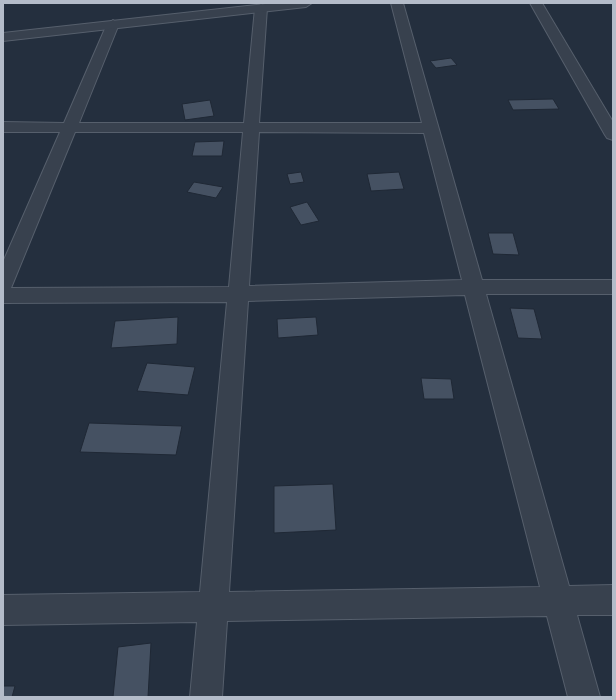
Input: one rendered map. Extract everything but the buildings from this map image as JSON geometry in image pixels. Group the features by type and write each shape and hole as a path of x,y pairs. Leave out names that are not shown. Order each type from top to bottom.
{"street":[{"path":"3,37 306,3"},
{"path":"397,3 475,287 584,697"},
{"path":"536,3 613,135"},
{"path":"206,697 261,8"},
{"path":"3,285 113,24"},
{"path":"3,127 431,128"},
{"path":"3,296 238,294 475,287 613,287"},
{"path":"3,610 613,600"}]}
